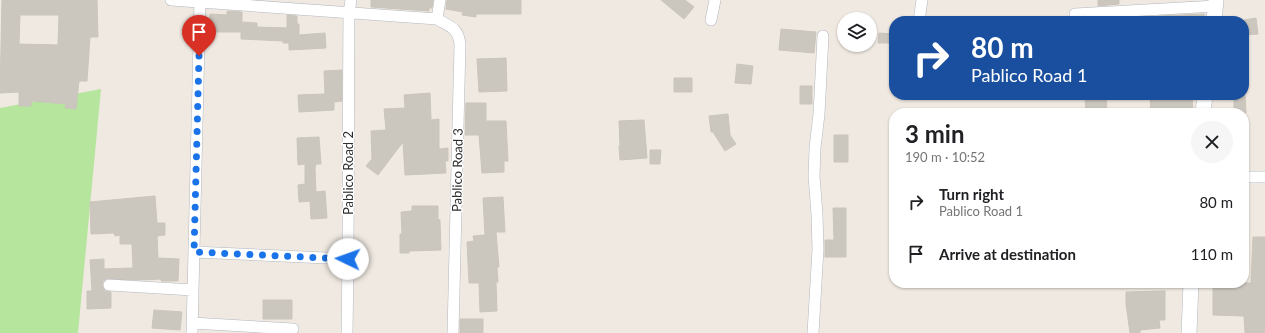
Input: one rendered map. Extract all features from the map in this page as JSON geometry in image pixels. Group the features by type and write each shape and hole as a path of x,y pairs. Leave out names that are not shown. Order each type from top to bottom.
{"street":[{"path":"171,0 266,4 349,13 436,19 440,0"},
{"name":"Pablico Road 2","path":"346,333 348,259 349,13 351,0"},
{"path":"711,20 715,0"},
{"path":"920,16 922,0"},
{"path":"200,1 192,328 294,329"},
{"path":"1075,14 1216,3 1215,16"},
{"name":"Pablico Road 3","path":"436,19 454,29 459,35 460,44 453,333"},
{"path":"813,333 818,249 814,176 823,36"},
{"path":"1249,177 1265,177"},
{"path":"194,252 348,259"},
{"path":"109,285 193,290"},
{"path":"1189,333 1191,288"}],"green space":[{"path":"101,89 78,333 0,333 0,108"}],"building":[{"path":"2,0 97,0 98,37 90,37 87,81 79,81 76,109 65,108 66,104 31,101 31,106 19,106 19,92 0,93","holes":["20,15 59,15 58,45 19,44"]},
{"path":"371,0 433,0 432,8 429,8 429,11 371,7"},
{"path":"447,0 521,0 521,14 476,14 476,17 462,15 463,12 446,9"},
{"path":"661,0 685,0 694,7 684,19"},
{"path":"1098,0 1119,0 1119,4 1098,6"},
{"path":"227,11 242,12 242,22 257,23 257,27 287,28 287,15 297,16 299,35 325,33 326,48 289,50 289,43 283,43 283,41 241,39 241,32 209,32 210,14 227,15"},
{"path":"1204,14 1204,16 1158,16"},
{"path":"1256,18 1258,34 1249,35 1249,19"},
{"path":"781,29 816,32 814,53 779,50"},
{"path":"879,33 889,34 889,43 878,43"},
{"path":"506,58 507,91 479,92 477,59"},
{"path":"737,64 753,66 751,84 735,83"},
{"path":"342,70 342,101 334,102 334,110 299,112 298,95 325,94 324,71"},
{"path":"674,78 692,78 692,92 674,92"},
{"path":"800,86 812,86 812,104 800,104"},
{"path":"430,93 431,120 439,119 439,149 448,148 448,161 445,161 446,173 405,175 403,142 378,175 366,166 372,159 371,131 386,130 384,109 405,108 404,95"},
{"path":"1085,100 1106,100 1107,108 1086,108"},
{"path":"1150,100 1192,100 1193,108 1151,108"},
{"path":"1234,100 1245,100 1246,108 1234,108"},
{"path":"466,103 486,103 486,121 506,121 508,161 504,161 504,172 482,173 479,135 465,135"},
{"path":"728,114 730,135 736,144 725,151 713,132 711,132 709,116"},
{"path":"644,120 647,158 620,160 619,121"},
{"path":"834,135 848,135 848,162 834,162"},
{"path":"319,137 321,164 316,164 315,168 316,192 325,191 327,218 311,219 310,201 299,202 298,185 305,184 305,164 298,165 297,138"},
{"path":"650,150 661,150 660,164 650,164"},
{"path":"155,196 157,223 165,223 165,235 157,236 158,258 179,259 178,281 161,281 162,279 106,279 103,281 102,285 105,291 111,292 111,308 87,309 87,291 92,291 90,260 104,259 104,269 133,268 132,244 120,244 120,235 115,236 114,233 91,234 90,202"},
{"path":"503,197 505,232 496,232 499,267 497,267 498,282 496,282 497,311 480,312 479,283 469,283 467,242 474,241 473,236 485,235 483,198"},
{"path":"412,206 438,206 441,250 409,251 409,253 400,253 400,234 402,234 401,212 412,211"},
{"path":"833,208 846,208 846,257 825,257 825,240 834,240"},
{"path":"1253,237 1265,237 1265,333 1245,333 1244,316 1213,315 1213,288 1249,288 1249,283 1251,283"},
{"path":"1165,291 1165,320 1159,320 1160,328 1140,330 1140,333 1130,333 1126,292"},
{"path":"263,300 292,300 292,319 263,319"},
{"path":"154,310 182,312 180,330 152,328"},
{"path":"460,319 483,319 483,333 460,333"}],"route":[{"path":"199,56 194,252 348,259"}]}
